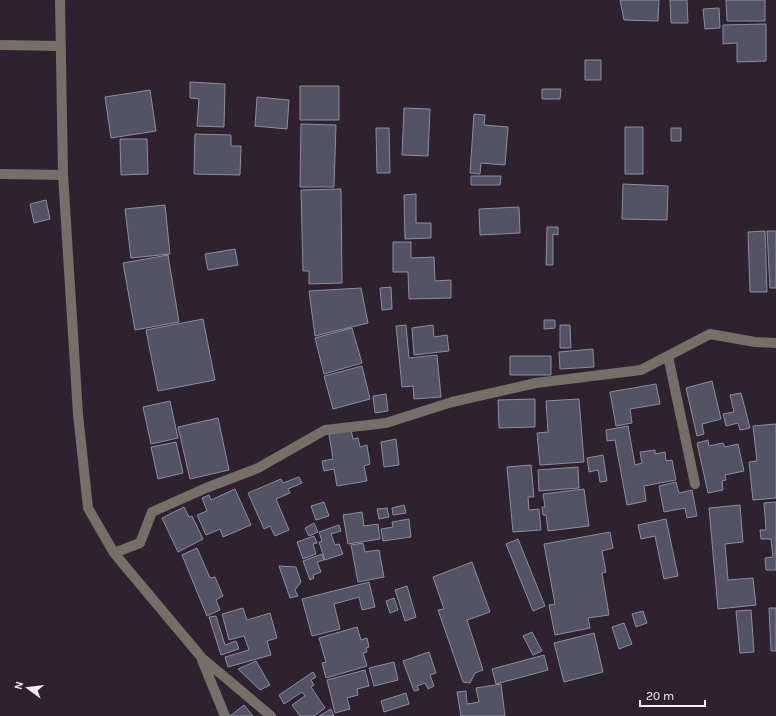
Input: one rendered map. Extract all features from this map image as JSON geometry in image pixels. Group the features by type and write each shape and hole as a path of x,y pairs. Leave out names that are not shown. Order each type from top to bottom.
{"street":[{"path":"60,0 63,174 78,414 88,508 114,553 202,658 272,716"},
{"path":"0,45 61,46"},
{"path":"0,174 63,174"},
{"path":"114,553 140,543 152,512 206,488 258,468 325,430 386,422 452,402 536,383 641,370 710,334 755,342 776,343"},
{"path":"668,356 695,484"},
{"path":"202,658 225,716"}],"building":[{"path":"620,0 659,0 658,21 624,20"},
{"path":"670,0 687,0 688,23 671,23"},
{"path":"726,0 765,0 765,21 727,21"},
{"path":"719,8 720,28 705,29 703,9"},
{"path":"766,24 766,61 737,62 737,43 723,44 723,25"},
{"path":"585,60 601,60 601,80 585,80"},
{"path":"190,82 225,84 224,127 197,126 199,99 190,98"},
{"path":"300,86 339,86 339,120 300,120"},
{"path":"542,89 561,89 560,99 542,99"},
{"path":"150,90 156,131 111,138 105,97"},
{"path":"257,97 289,100 287,129 255,126"},
{"path":"404,108 430,109 428,156 402,155"},
{"path":"474,114 485,115 484,125 508,127 505,165 481,163 480,174 470,173"},
{"path":"301,124 336,125 334,187 300,187"},
{"path":"625,127 643,127 643,174 625,174"},
{"path":"376,128 389,128 390,173 377,173"},
{"path":"671,128 681,128 681,141 671,141"},
{"path":"195,134 231,135 231,146 241,146 240,175 194,174"},
{"path":"120,139 147,139 148,174 121,175"},
{"path":"471,176 501,176 500,185 471,185"},
{"path":"623,184 668,186 667,220 622,219"},
{"path":"341,189 342,283 309,284 309,271 303,271 301,190"},
{"path":"416,194 416,223 431,223 431,238 405,239 404,195"},
{"path":"46,200 50,219 34,223 30,204"},
{"path":"165,205 170,254 131,258 125,209"},
{"path":"519,207 520,233 480,235 479,209"},
{"path":"547,227 558,227 558,235 553,234 553,265 546,265"},
{"path":"765,231 767,292 750,292 748,232"},
{"path":"767,231 776,231 776,288 770,288"},
{"path":"393,242 411,242 411,258 434,257 435,281 451,280 451,298 409,299 408,272 393,272"},
{"path":"235,249 238,265 208,270 205,254"},
{"path":"168,255 179,322 135,330 123,263"},
{"path":"391,287 392,309 382,310 380,288"},
{"path":"361,288 368,323 315,336 309,291"},
{"path":"203,319 215,380 158,391 146,330"},
{"path":"544,320 555,320 555,328 544,329"},
{"path":"406,325 409,358 437,355 441,397 414,399 413,386 402,387 396,326"},
{"path":"433,325 434,337 447,335 449,351 414,355 412,328"},
{"path":"560,325 570,325 571,348 560,348"},
{"path":"352,328 362,363 324,374 315,338"},
{"path":"593,349 594,367 560,369 559,352"},
{"path":"510,356 551,356 551,375 510,375"},
{"path":"362,366 370,399 333,409 324,376"},
{"path":"712,381 721,419 702,424 704,434 697,436 686,388"},
{"path":"656,384 660,404 630,409 632,423 616,426 610,392"},
{"path":"741,393 750,428 740,430 738,423 726,426 723,414 734,412 730,395"},
{"path":"386,394 388,411 375,413 373,396"},
{"path":"535,399 535,427 499,428 498,400"},
{"path":"579,399 584,462 540,465 537,433 548,432 546,401"},
{"path":"170,401 178,438 151,444 143,407"},
{"path":"218,418 229,470 190,479 178,427"},
{"path":"776,424 776,498 753,500 749,462 757,461 753,426"},
{"path":"628,426 635,465 642,463 640,452 655,450 655,454 665,452 666,461 672,460 676,480 644,486 646,501 627,505 615,440 607,441 606,430"},
{"path":"351,430 353,439 358,438 360,447 367,445 370,464 364,466 367,481 337,486 334,469 324,471 322,461 333,459 329,434"},
{"path":"396,439 399,465 384,467 381,442"},
{"path":"708,440 709,446 723,443 725,447 738,444 744,471 725,475 726,480 722,481 723,490 708,493 697,443"},
{"path":"176,442 183,473 158,479 151,447"},
{"path":"603,455 607,481 600,482 598,470 589,472 587,458"},
{"path":"531,465 534,497 528,497 529,510 539,509 541,530 513,532 507,467"},
{"path":"578,467 579,488 539,491 538,470"},
{"path":"299,477 302,483 288,489 290,493 276,499 289,530 275,536 270,526 264,529 248,493 281,479 283,483"},
{"path":"676,482 679,493 692,490 697,516 687,518 685,508 664,512 659,486"},
{"path":"235,489 251,525 223,537 220,529 206,535 197,515 207,511 202,498 209,495 211,500"},
{"path":"584,489 589,526 548,531 546,515 543,515 542,507 545,507 543,494"},
{"path":"324,502 329,516 316,520 311,506"},
{"path":"776,502 776,570 766,570 765,558 773,557 771,539 761,539 760,530 766,530 764,503"},
{"path":"404,505 406,513 393,515 392,508"},
{"path":"740,505 743,542 725,544 728,580 753,578 756,605 718,609 709,508"},
{"path":"184,507 189,517 192,516 203,539 178,552 162,518"},
{"path":"387,508 389,517 379,519 377,509"},
{"path":"362,512 364,526 378,524 380,539 348,544 343,515"},
{"path":"409,519 411,537 383,541 381,529 393,527 392,522"},
{"path":"666,519 678,576 664,579 655,536 641,539 638,525"},
{"path":"314,523 318,532 309,536 305,528"},
{"path":"339,525 341,531 331,534 335,545 339,544 343,554 325,560 319,542 322,541 319,532"},
{"path":"610,532 613,548 602,551 606,572 602,573 609,615 588,618 590,628 555,635 549,605 555,604 544,544"},
{"path":"314,536 317,543 313,544 316,554 303,559 297,542"},
{"path":"518,539 545,606 533,611 506,544"},
{"path":"363,543 365,552 379,550 384,577 358,582 351,545"},
{"path":"197,548 210,578 215,577 223,596 216,600 220,610 207,616 182,555"},
{"path":"322,554 324,560 317,562 321,572 313,575 314,578 310,580 303,561"},
{"path":"472,562 490,612 467,620 483,670 475,673 470,683 463,682 438,610 444,609 433,577"},
{"path":"279,566 296,567 301,582 295,590 298,596 290,598"},
{"path":"369,582 375,607 362,610 359,597 334,604 340,629 312,636 302,599"},
{"path":"407,586 416,617 405,621 395,590"},
{"path":"394,598 398,610 390,613 386,601"},
{"path":"243,608 247,620 270,613 277,638 267,641 271,655 228,667 225,657 249,650 244,636 229,640 222,614"},
{"path":"769,608 776,608 776,651 771,651"},
{"path":"751,610 754,652 740,653 736,611"},
{"path":"643,611 647,623 636,627 632,614"},
{"path":"216,616 225,645 236,641 239,649 221,655 209,617"},
{"path":"624,623 632,644 619,649 612,627"},
{"path":"357,627 361,640 367,638 369,647 366,648 367,652 363,653 367,666 326,678 322,663 326,662 319,638"},
{"path":"532,632 542,651 533,655 523,636"},
{"path":"594,633 603,672 564,682 554,643"},
{"path":"429,652 436,673 430,675 434,686 428,689 425,683 417,686 419,690 414,691 403,661"},
{"path":"544,655 548,670 496,684 492,669"},
{"path":"256,661 270,685 260,690 238,669"},
{"path":"394,662 398,680 374,686 369,668"},
{"path":"365,670 369,686 357,689 358,695 347,698 350,709 335,713 327,680"},
{"path":"313,672 316,677 311,680 314,685 311,687 325,708 314,716 300,716 292,705 305,696 302,692 284,704 279,695"},
{"path":"501,684 505,716 461,716 457,692 466,691 467,704 479,702 476,688"},
{"path":"406,693 409,704 384,712 381,701"},
{"path":"244,705 253,716 230,716"},
{"path":"331,709 334,716 319,716"}]}
